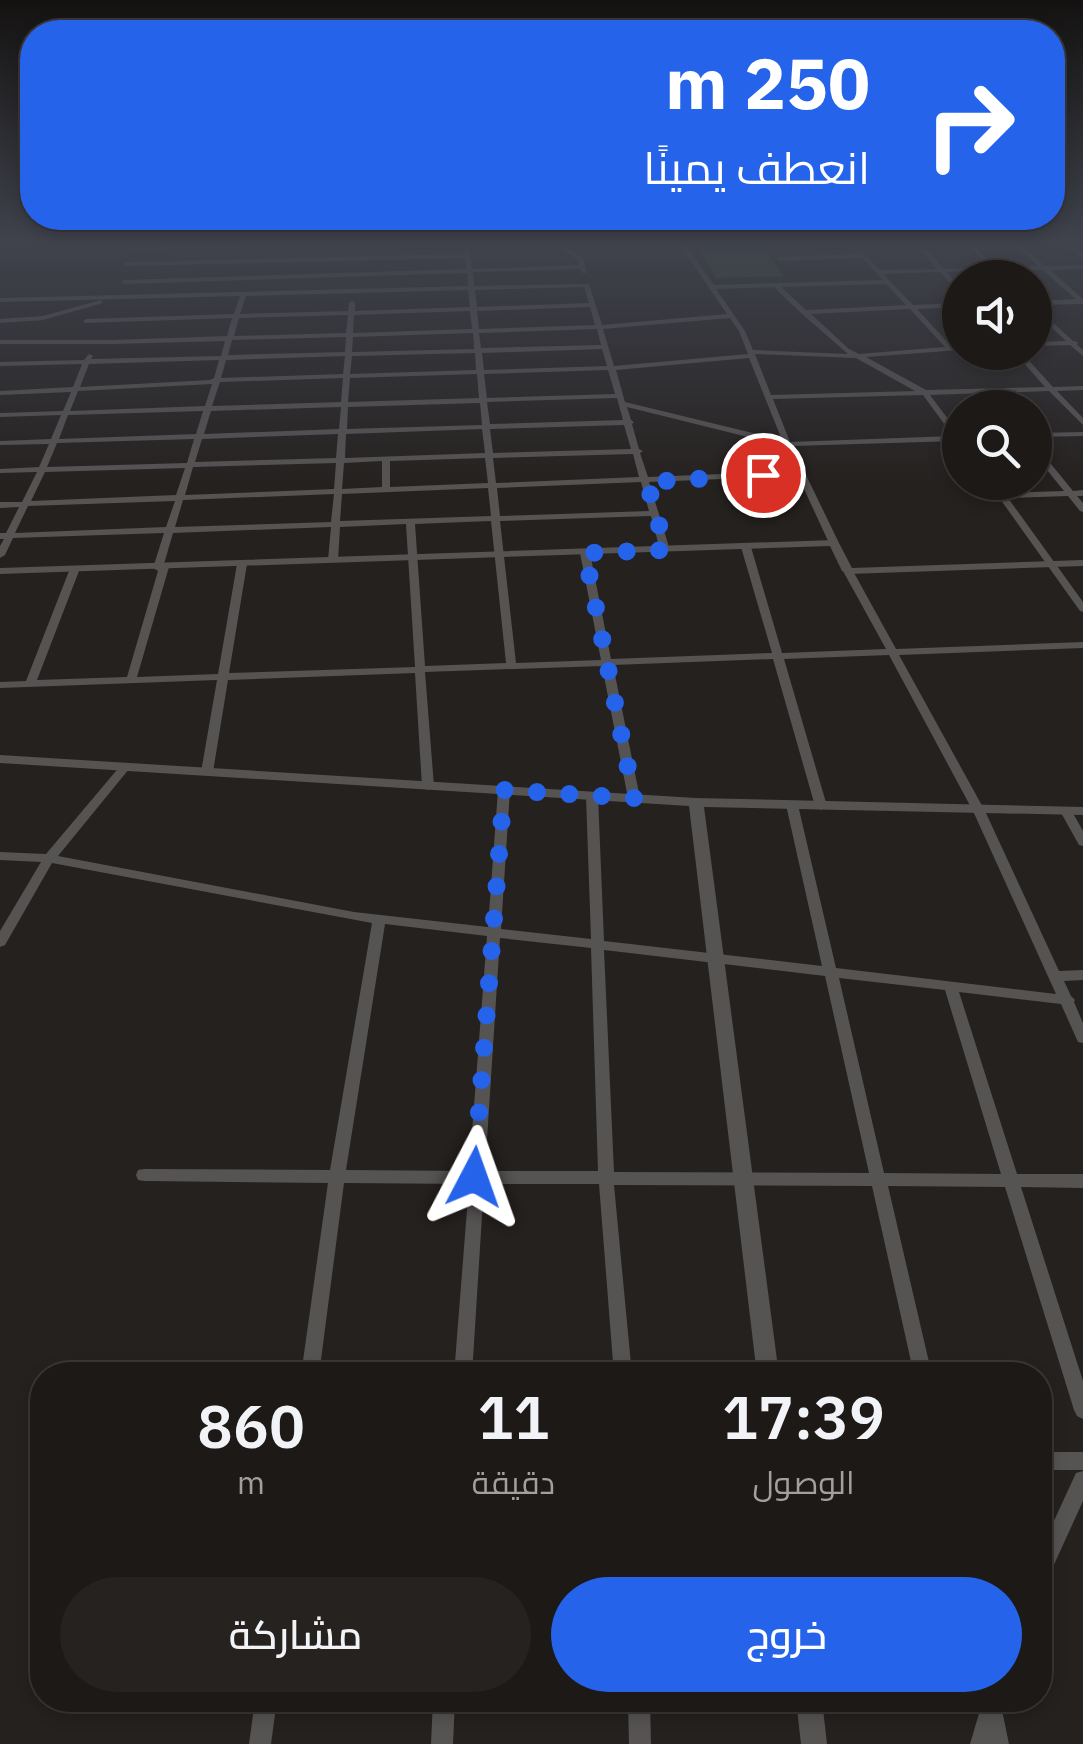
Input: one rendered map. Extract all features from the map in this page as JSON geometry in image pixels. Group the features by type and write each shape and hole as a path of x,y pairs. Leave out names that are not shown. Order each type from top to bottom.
{"street":[{"path":"24,341 63,337 85,322"},
{"path":"131,680 169,530 234,322"},
{"path":"333,560 351,322"},
{"path":"477,322 511,666"},
{"path":"598,322 666,550"},
{"path":"0,342 654,322"},
{"path":"734,322 834,543 979,811 1058,976 1083,1038"},
{"path":"815,322 858,356 924,392 942,416"},
{"path":"1052,323 1083,354"},
{"path":"0,555 5,536 25,504 68,413 88,362 91,342"},
{"path":"1052,344 1083,342"},
{"path":"0,364 605,347"},
{"path":"0,394 214,381 612,368 750,354 858,356 942,349"},
{"path":"1034,370 1083,423"},
{"path":"1018,390 1083,388"},
{"path":"770,398 942,392"},
{"path":"0,415 485,400 623,400 787,444 942,440"},
{"path":"0,443 630,422"},
{"path":"1052,435 1083,434"},
{"path":"0,472 639,451"},
{"path":"386,459 386,491"},
{"path":"1052,471 1083,509"},
{"path":"0,506 800,473"},
{"path":"1052,494 1083,493"},
{"path":"1005,500 1083,609"},
{"path":"5,536 655,513"},
{"path":"410,521 428,786"},
{"path":"0,571 834,543"},
{"path":"746,547 822,806"},
{"path":"585,553 634,798"},
{"path":"848,571 1083,563"},
{"path":"208,772 242,564"},
{"path":"30,684 74,571"},
{"path":"0,685 1083,646"},
{"path":"0,759 696,802 1083,811"},
{"path":"0,942 49,858 124,767"},
{"path":"464,1362 504,790"},
{"path":"592,796 606,1178 622,1362"},
{"path":"696,802 766,1362"},
{"path":"792,805 920,1362"},
{"path":"1066,811 1083,842"},
{"path":"0,856 49,858 379,918 1068,1000"},
{"path":"312,1362 336,1176 379,918"},
{"path":"1058,976 1083,975"},
{"path":"950,986 1083,1410"},
{"path":"144,1174 1083,1181"},
{"path":"1052,1461 1083,1461"},
{"path":"1052,1547 1083,1480"},
{"path":"260,1744 264,1712"},
{"path":"442,1744 443,1712"},
{"path":"639,1712 640,1744"},
{"path":"810,1712 814,1744"},
{"path":"981,1744 990,1712"},
{"path":"993,1712 998,1744"}],"route":[{"path":"474,1177 504,790 634,798 585,553 666,550 647,482 763,475"}]}
